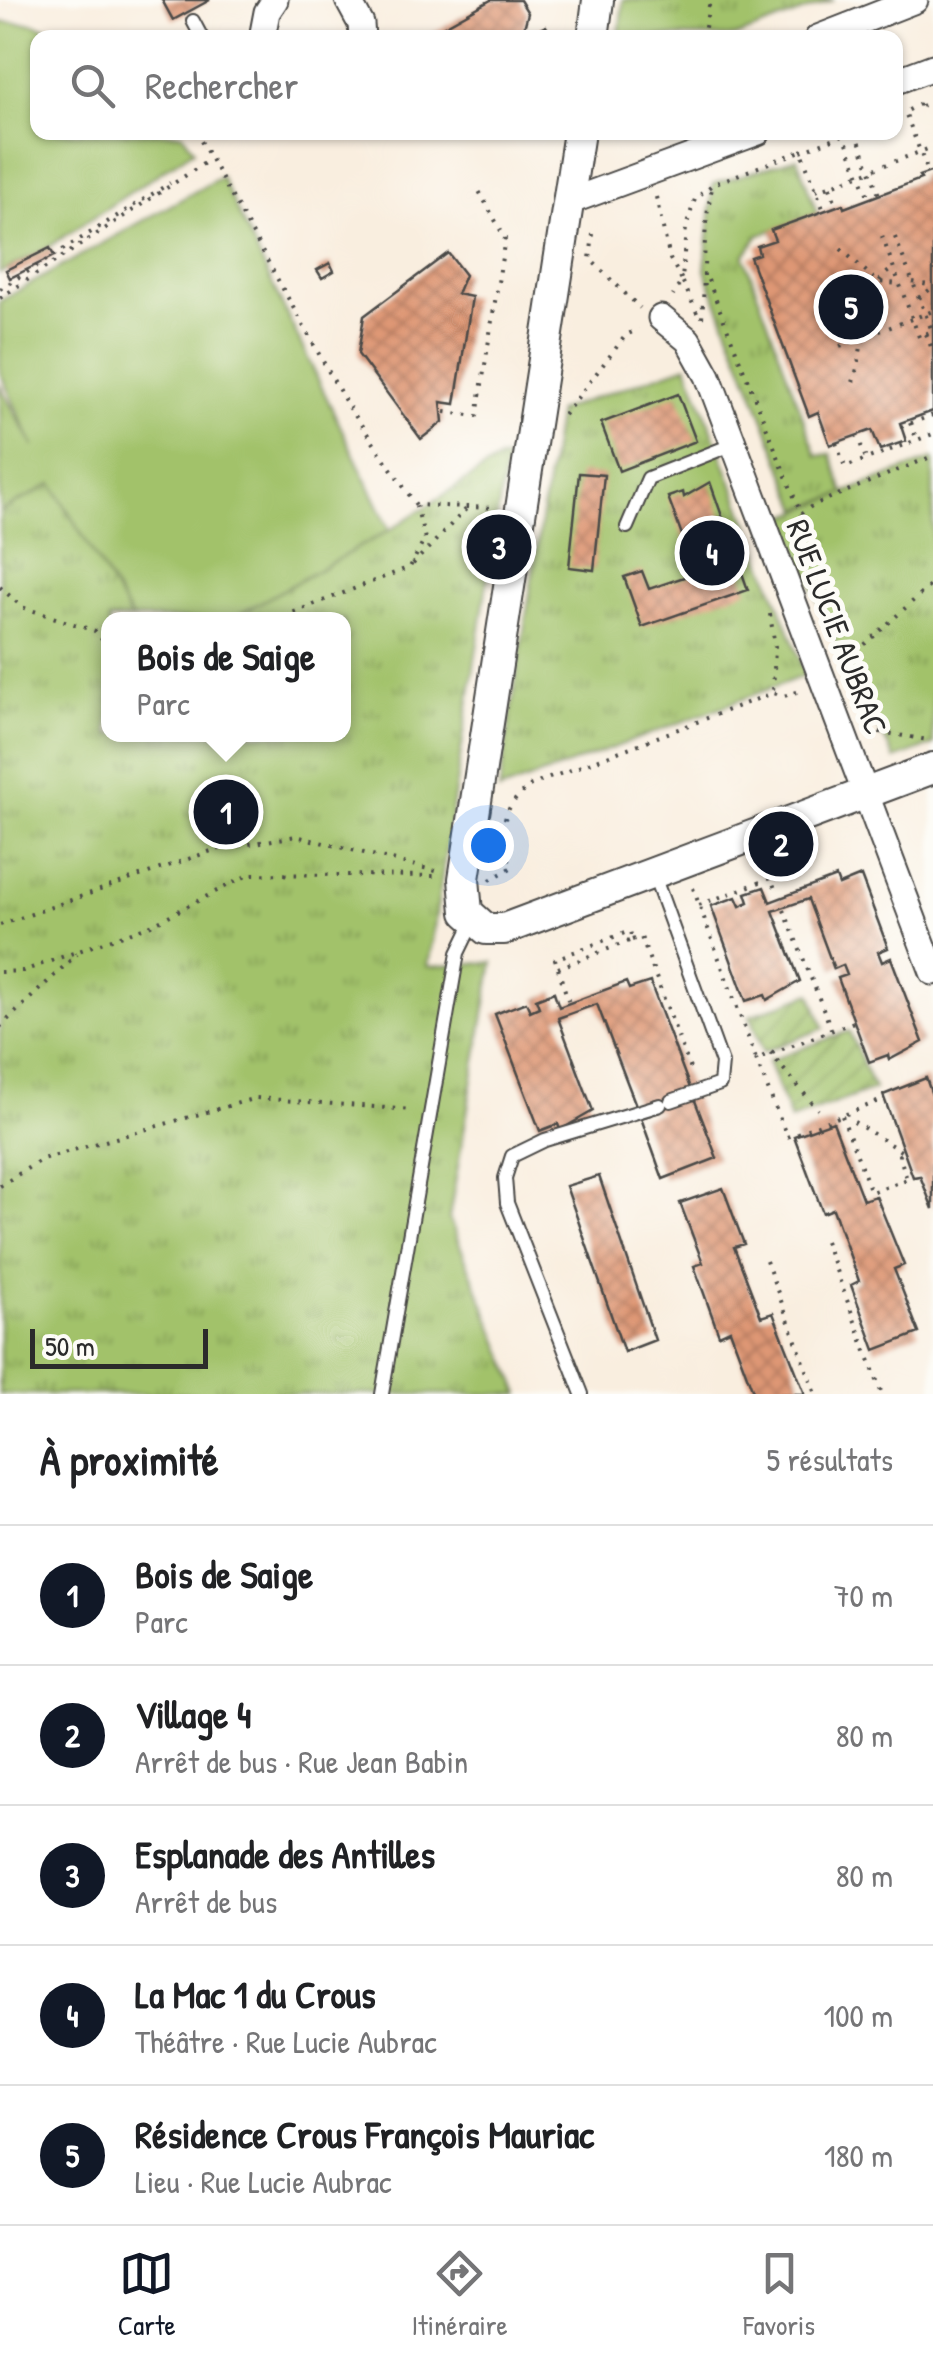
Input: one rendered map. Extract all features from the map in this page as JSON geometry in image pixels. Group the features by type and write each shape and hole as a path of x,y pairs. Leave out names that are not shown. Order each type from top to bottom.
{"street":[{"path":"264,30 267,12 275,0"},
{"path":"594,30 598,0"},
{"path":"838,30 915,0"},
{"path":"358,3 361,30"},
{"path":"903,78 933,67"},
{"path":"578,140 464,879 467,912 486,928 504,929 933,768"},
{"path":"568,202 737,140"},
{"name":"RUE LUCIE AUBRAC","path":"660,318 688,340 734,444 829,672 866,793 933,972"}],"lane":[{"path":"193,21 198,30"},
{"path":"627,527 648,478 734,444"},
{"path":"582,1394 507,1203 505,1178 512,1156 545,1140 720,1084 722,1063 653,873"},
{"path":"382,1394 458,953 474,920"}],"path":[{"path":"704,30 710,0"},
{"path":"928,172 905,112 933,101"},
{"path":"200,140 345,401 416,504 424,538 410,568"},
{"path":"682,280 686,226 696,199 714,184 829,140"},
{"path":"845,140 869,198"},
{"path":"857,140 879,195"},
{"path":"816,190 933,147"},
{"path":"801,152 824,211"},
{"path":"0,289 205,162 0,298"},
{"path":"657,171 658,216 670,259 702,324"},
{"path":"829,186 836,206"},
{"path":"444,412 478,416 505,238 479,191"},
{"path":"882,236 919,337 932,331 894,232"},
{"path":"594,234 590,259 629,302 660,318"},
{"path":"841,250 878,282 900,284"},
{"path":"852,382 869,305 878,282 894,268"},
{"path":"706,276 801,514 816,594"},
{"path":"913,282 933,286"},
{"path":"919,298 933,286"},
{"path":"840,346 933,311"},
{"path":"556,426 626,335 660,318"},
{"path":"926,334 933,352"},
{"path":"901,427 933,415"},
{"path":"910,423 916,440"},
{"path":"836,443 845,467 933,434"},
{"path":"857,435 866,459"},
{"path":"801,514 812,505 933,456"},
{"path":"416,504 522,512"},
{"path":"295,612 410,568 468,507"},
{"path":"0,972 22,970 151,924 250,874 393,872 494,880 511,868 504,850 504,822 512,803 531,786 773,693 784,696 829,672 837,678 847,653 863,646 933,583"},
{"path":"0,587 22,608 95,631 101,639"},
{"path":"768,602 776,647 773,693"},
{"path":"862,714 880,732 933,739"},
{"path":"0,926 214,850 296,836 464,879"},
{"path":"700,905 771,878 778,894"},
{"path":"687,886 691,884 700,905 787,1136 885,1100"},
{"path":"784,910 832,1030"},
{"path":"569,1003 554,959 630,930 632,940"},
{"path":"558,968 641,937 698,1091"},
{"path":"0,1026 81,951"},
{"path":"756,1059 854,1022"},
{"path":"770,1053 818,1110"},
{"path":"0,1186 42,1159 256,1098 429,1111"},
{"path":"842,1116 871,1192 910,1178 899,1155 904,1153 854,1122"},
{"path":"825,1241 882,1394"},
{"path":"766,1261 816,1394"}],"green space":[{"path":"623,0 834,0 754,30 620,30"},
{"path":"0,22 34,24 53,30 30,30 30,140 187,140 194,150 50,246 0,273"},
{"path":"797,158 817,213 759,235 744,256 817,456 831,454 844,493 933,459 933,745 895,759 848,671 783,517 842,494 799,509 705,270 713,184"},
{"path":"221,177 390,530 244,612 128,612 52,484 0,512 0,386 34,447 0,373 0,301"},
{"path":"687,365 806,675 499,791 558,411"},
{"path":"499,459 506,459 428,967 493,962 449,1218 520,1394 0,1394 0,512 52,484 128,612 101,612 101,742 351,742 351,612 244,612 390,530"},
{"path":"811,993 824,1028 763,1052 750,1016"},
{"path":"849,1031 874,1089 790,1120 768,1061"}],"building":[{"path":"162,0 210,0 173,20"},
{"path":"491,0 520,0 528,13 524,30 437,30"},
{"path":"933,171 933,411 900,423 906,441 880,450 872,430 830,445 818,412 809,416 750,257 759,254 757,246 775,240 771,230 843,204 844,208"},
{"path":"50,248 54,256 10,278 6,270"},
{"path":"448,253 465,275 457,294 472,297 455,404 441,402 443,422 421,439 358,354 364,316"},
{"path":"330,263 334,271 322,278 317,270"},
{"path":"678,394 696,441 619,471 601,423"},
{"path":"579,473 604,475 594,570 569,567"},
{"path":"710,482 748,590 642,627 624,577 642,571 649,589 696,573 668,497 683,492 684,497"},
{"path":"861,876 888,948 878,952 882,962 891,958 923,1042 889,1060 888,1055 869,1062 838,978 847,975 843,965 834,969 808,899 773,911 800,981 767,1000 765,995 746,1001 711,906 736,897 740,906 749,902 746,893 764,887 770,902 836,877 839,885"},
{"path":"626,982 629,989 650,982 690,1088 669,1096 694,1098 717,1158 663,1179 641,1118 662,1111 637,1108 597,1004 558,1018 593,1111 560,1130 558,1124 540,1131 495,1014 526,1002 530,1011 539,1007 536,999 554,992 559,1007"},
{"path":"926,1078 933,1098 933,1209 920,1176 913,1177 883,1095"},
{"path":"833,1122 863,1200 876,1196 904,1265 894,1269 919,1333 875,1350 851,1285 859,1281 833,1209 823,1213 794,1136"},
{"path":"599,1176 655,1340 624,1352 566,1186"},
{"path":"723,1188 744,1244 734,1247 761,1317 773,1313 805,1394 754,1394 730,1330 719,1335 694,1266 703,1263 680,1203"}],"place":[{"name":"Résidence Crous François Mauriac","path":"851,307"},
{"name":"Esplanade des Antilles","path":"499,547"},
{"name":"La Mac 1 du Crous","path":"712,553"},
{"name":"Bois de Saige","path":"226,812"},
{"name":"Village 4","path":"781,844"}]}
